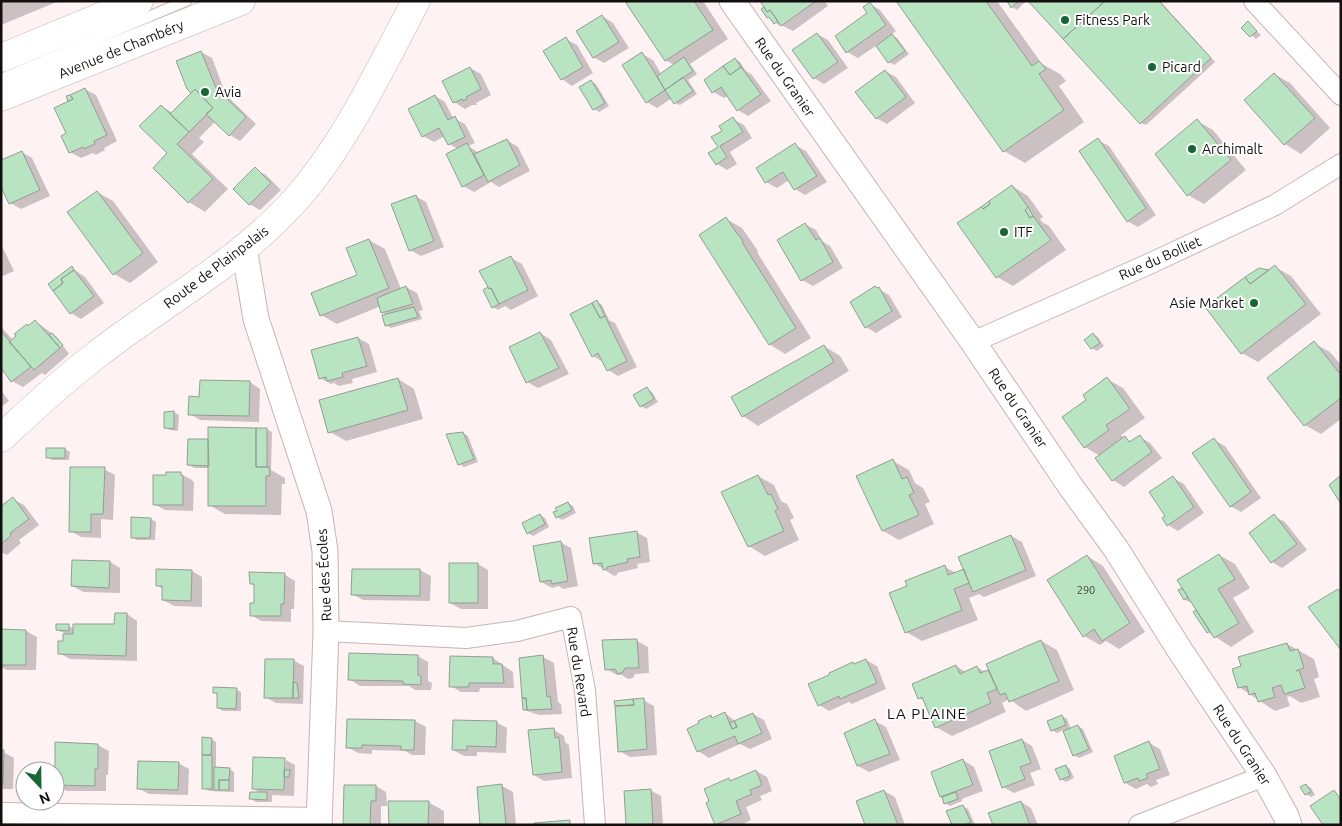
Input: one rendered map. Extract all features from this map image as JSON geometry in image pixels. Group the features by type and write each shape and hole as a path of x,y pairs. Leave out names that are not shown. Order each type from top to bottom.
{"main road":[{"path":"1,58 139,1"},
{"name":"Avenue de Chambéry","path":"1,97 241,1"},
{"name":"Route de Plainpalais","path":"386,56 402,1"},
{"name":"Route de Plainpalais","path":"1,438 94,356 244,247 275,221 298,197 348,125 416,1"}],"street":[{"name":"Rue du Granier","path":"732,1 973,342 1116,549 1181,652 1264,776 1290,825"},
{"path":"1254,1 1341,95"},
{"name":"Rue du Bolliet","path":"973,342 1149,264 1275,205 1341,164"},
{"name":"Rue des Écoles","path":"244,247 256,319 319,511 325,551 326,631 319,822"},
{"name":"Rue du Revard","path":"326,631 466,638 517,631 571,617 585,690 595,825"},
{"path":"1139,825 1264,776"},
{"path":"1,813 319,822"}],"lane":[{"path":"1,78 186,1"}],"building":[{"path":"629,1 694,1 713,30 665,61 626,3"},
{"path":"760,1 816,1 781,26 770,10 767,12"},
{"path":"896,1 986,1 1032,66 1039,61 1046,69 1039,74 1064,110 1003,152"},
{"path":"1007,1 1019,1 1011,8"},
{"name":"Fitness Park","path":"1028,1 1105,1 1063,39"},
{"path":"1105,1 1159,1 1211,58 1140,124 1063,39"},
{"path":"870,2 886,25 846,53 835,36 867,13 863,7"},
{"path":"764,7 767,12 770,10 778,21 774,24 769,17 767,18 761,9"},
{"path":"602,15 619,42 593,58 576,31"},
{"path":"1248,21 1257,31 1250,37 1241,28"},
{"path":"817,33 838,62 813,79 792,50"},
{"path":"892,34 905,51 888,63 876,46"},
{"path":"566,37 583,67 561,80 543,51"},
{"path":"201,51 216,88 246,117 229,136 206,114 213,108 195,89 191,93 187,89 176,61"},
{"path":"642,52 665,90 646,103 622,65"},
{"path":"684,57 693,71 665,90 657,76"},
{"path":"735,58 741,67 730,75 723,66"},
{"path":"723,66 730,75 741,67 761,94 737,111 721,87 712,93 704,80"},
{"path":"470,67 481,89 466,97 467,99 463,101 462,99 453,103 442,81"},
{"path":"885,70 906,97 876,119 855,92"},
{"path":"1274,73 1315,118 1284,145 1244,100"},
{"path":"683,77 693,91 674,104 665,90"},
{"path":"591,80 605,103 593,110 579,87"},
{"path":"85,88 107,135 94,141 95,144 69,153 61,136 66,133 54,108 73,99 70,95"},
{"path":"195,89 213,108 189,132 170,114"},
{"path":"70,95 73,99 68,101 66,96"},
{"path":"435,95 448,120 455,116 465,137 448,145 439,128 422,137 408,109"},
{"path":"161,105 189,132 177,144 213,179 188,203 153,168 167,153 139,126"},
{"path":"733,117 743,132 720,146 727,157 716,165 708,153 718,147 711,137 722,131 719,126"},
{"path":"1197,119 1231,160 1187,196 1155,154"},
{"path":"1098,138 1146,208 1127,222 1079,151"},
{"path":"507,139 520,165 488,182 474,154"},
{"path":"467,143 484,175 462,187 446,154"},
{"path":"795,143 817,176 794,190 783,172 765,183 756,168"},
{"path":"22,151 40,190 9,204 1,187 1,160"},
{"path":"255,167 271,183 249,205 233,189"},
{"name":"ITF","path":"1012,185 1028,207 1025,210 1030,218 1033,216 1051,240 996,278 957,223 981,207 983,209 990,204 989,201"},
{"path":"97,191 143,253 113,275 67,212"},
{"path":"416,195 434,241 409,251 391,204"},
{"path":"989,201 990,204 983,209 981,207"},
{"path":"1028,207 1033,216 1030,218 1025,210"},
{"path":"726,217 743,241 796,328 769,345 699,235"},
{"path":"805,223 816,240 820,238 833,262 801,281 777,240"},
{"path":"369,239 389,288 320,316 311,293 357,275 346,248"},
{"path":"511,256 528,290 499,304 479,271"},
{"path":"1275,265 1306,304 1241,354 1205,307 1245,277 1250,284"},
{"path":"72,266 74,270 61,279 63,283 53,291 48,284"},
{"path":"1259,268 1269,270 1250,284 1245,277"},
{"path":"74,270 94,296 70,314 53,291 63,283 61,279"},
{"path":"406,286 413,304 381,313 377,298"},
{"path":"875,286 879,287 892,311 865,328 850,302"},
{"path":"488,287 489,289 491,288 499,304 492,308 483,290"},
{"path":"597,300 605,316 600,318 592,303"},
{"path":"592,303 600,318 605,316 627,361 607,371 598,353 592,357 570,314"},
{"path":"414,307 418,317 385,326 382,315"},
{"path":"35,320 60,348 34,370 9,342 16,336 14,334"},
{"path":"1,331 31,367 11,382 1,368"},
{"path":"540,332 559,368 526,383 509,347"},
{"path":"52,333 63,345 60,348 49,335"},
{"path":"1093,333 1100,343 1091,349 1084,340"},
{"path":"358,337 367,366 342,373 343,377 327,381 326,377 319,379 311,350"},
{"path":"1314,341 1341,375 1341,398 1304,426 1267,378"},
{"path":"824,345 834,362 742,417 731,397"},
{"path":"1107,377 1130,409 1106,425 1109,430 1084,448 1062,417 1086,400 1083,395"},
{"path":"398,378 408,410 328,433 319,400"},
{"path":"200,380 250,381 249,416 188,415 189,396 199,397"},
{"path":"647,387 654,399 640,407 633,395"},
{"path":"174,411 174,429 164,428 164,412"},
{"path":"208,427 256,428 256,467 269,467 270,476 266,476 266,506 208,506"},
{"path":"256,428 267,428 267,467 256,467"},
{"path":"463,432 474,459 458,465 446,434"},
{"path":"1140,435 1152,452 1112,481 1095,458 1125,436 1129,442"},
{"path":"1214,438 1251,492 1230,507 1192,453"},
{"path":"188,439 208,439 209,466 187,465"},
{"path":"46,448 65,448 65,458 46,458"},
{"path":"893,459 902,479 907,477 914,493 909,495 919,515 882,531 856,476"},
{"path":"70,467 105,467 103,514 91,514 91,532 69,532"},
{"path":"166,472 181,472 183,476 183,505 153,505 153,475 166,475"},
{"path":"758,475 768,495 771,494 778,509 775,511 784,531 748,547 721,492"},
{"path":"1341,475 1341,504 1329,485"},
{"path":"1173,476 1194,507 1167,526 1162,518 1165,516 1149,492"},
{"path":"13,497 29,519 10,533 11,536 1,544 1,506"},
{"path":"568,502 572,510 556,518 553,512 557,511 555,508"},
{"path":"540,514 545,524 527,534 522,523"},
{"path":"1274,514 1297,544 1271,563 1249,533"},
{"path":"131,517 151,518 150,538 131,538"},
{"path":"637,531 640,557 627,559 628,562 607,567 607,569 603,570 602,563 593,564 589,538"},
{"path":"1011,535 1026,570 973,592 958,557"},
{"path":"561,541 568,581 552,584 551,580 540,582 533,546"},
{"path":"1219,554 1235,579 1218,589 1239,623 1214,638 1177,580"},
{"path":"1087,555 1130,623 1102,641 1094,629 1083,637 1047,580"},
{"path":"72,560 110,561 109,588 71,586"},
{"path":"449,563 478,563 478,603 449,603"},
{"path":"945,565 948,575 964,569 969,583 954,589 962,610 905,633 889,593 907,586 905,581"},
{"path":"156,569 192,570 191,601 162,600 162,586 156,586"},
{"path":"352,569 420,569 420,596 351,595"},
{"path":"249,572 285,573 284,604 281,604 281,616 250,616 250,603 254,603 254,584 250,584"},
{"path":"1182,588 1188,597 1184,600 1178,590"},
{"path":"1338,589 1341,594 1341,650 1308,607"},
{"path":"1196,610 1210,631 1207,633 1193,612"},
{"path":"115,613 127,613 126,656 58,654 58,641 63,641 63,634 73,634 73,624 114,624"},
{"path":"56,624 69,624 69,631 56,630"},
{"path":"1,629 26,630 26,665 1,665"},
{"path":"637,639 639,668 625,668 623,672 618,674 615,669 605,670 602,640"},
{"path":"1041,640 1059,681 1009,702 1005,693 1000,695 986,664"},
{"path":"1287,643 1290,651 1298,649 1304,668 1296,671 1299,670 1305,688 1284,694 1281,685 1272,688 1275,697 1258,702 1255,693 1249,695 1247,686 1238,688 1232,669 1241,666 1238,657"},
{"path":"349,653 418,655 418,675 421,676 421,685 403,684 403,681 348,680"},
{"path":"543,655 547,697 550,696 552,709 527,710 526,698 522,698 519,658"},
{"path":"450,656 493,657 493,664 502,664 504,683 469,683 469,687 449,687"},
{"path":"265,659 294,659 293,698 264,698"},
{"path":"866,659 877,683 840,699 839,696 818,706 808,684 853,662 854,664"},
{"path":"956,665 960,674 977,666 980,673 988,670 997,689 987,693 991,703 935,728 922,697 918,699 912,684"},
{"path":"293,682 297,683 299,698 293,698"},
{"path":"213,687 237,688 236,709 217,708 217,693 213,693"},
{"path":"522,698 526,698 527,710 523,710"},
{"path":"644,698 647,749 618,752 615,706 634,705 633,699"},
{"path":"633,699 634,705 615,706 614,701"},
{"path":"725,712 732,729 737,727 734,721 753,713 762,733 738,744 735,736 697,752 687,729 711,715 712,718"},
{"path":"1062,715 1066,725 1051,731 1047,721"},
{"path":"347,719 415,720 414,750 401,750 401,746 362,745 362,748 346,748"},
{"path":"875,719 890,754 857,766 844,733"},
{"path":"453,720 497,721 496,747 467,746 467,750 452,750"},
{"path":"734,721 737,727 732,729 730,723"},
{"path":"1078,725 1089,749 1073,756 1063,731"},
{"path":"554,728 555,738 559,737 562,772 533,775 528,730"},
{"path":"202,737 212,738 211,755 202,755"},
{"path":"1022,739 1031,763 1020,767 1025,779 1002,788 989,751"},
{"path":"1149,741 1160,769 1146,774 1148,778 1139,781 1138,778 1124,783 1114,756"},
{"path":"55,742 98,744 98,769 95,769 95,786 65,785 65,761 55,761"},
{"path":"1,750 4,750 3,783 1,783"},
{"path":"202,755 212,755 212,789 202,789"},
{"path":"253,757 285,758 284,790 252,789"},
{"path":"963,759 973,785 940,797 931,772"},
{"path":"138,761 179,762 178,790 137,789"},
{"path":"1066,765 1070,776 1060,780 1055,769"},
{"path":"214,767 230,768 229,780 219,780 219,790 214,790"},
{"path":"284,770 290,770 289,777 284,777"},
{"path":"756,770 762,785 750,790 752,794 736,801 741,814 715,825 706,803 709,801 704,789 729,778 730,781"},
{"path":"219,780 229,780 229,790 219,790"},
{"path":"502,784 506,825 480,825 477,787"},
{"path":"1306,784 1311,792 1305,795 1300,787"},
{"path":"344,785 376,785 376,801 371,801 370,825 343,825"},
{"path":"651,789 653,824 626,825 624,791"},
{"path":"884,790 898,825 865,825 856,801"},
{"path":"1334,790 1341,800 1341,825 1323,825 1310,806"},
{"path":"250,792 267,792 267,800 249,799"},
{"path":"956,792 958,799 944,804 942,797"},
{"path":"388,801 429,801 428,825 389,825"},
{"path":"1021,801 1030,825 993,825 988,813"},
{"path":"963,805 971,822 964,825 952,825 946,811"},
{"path":"570,820 570,825 534,825 534,823"}],"place":[{"name":"Fitness Park","path":"1065,20"},
{"name":"Picard","path":"1152,67"},
{"name":"Avia","path":"205,92"},
{"name":"Archimalt","path":"1192,149"},
{"name":"ITF","path":"1004,232"},
{"name":"Asie Market","path":"1254,303"}],"district":[{"name":"LA PLAINE","path":"927,714"}]}
